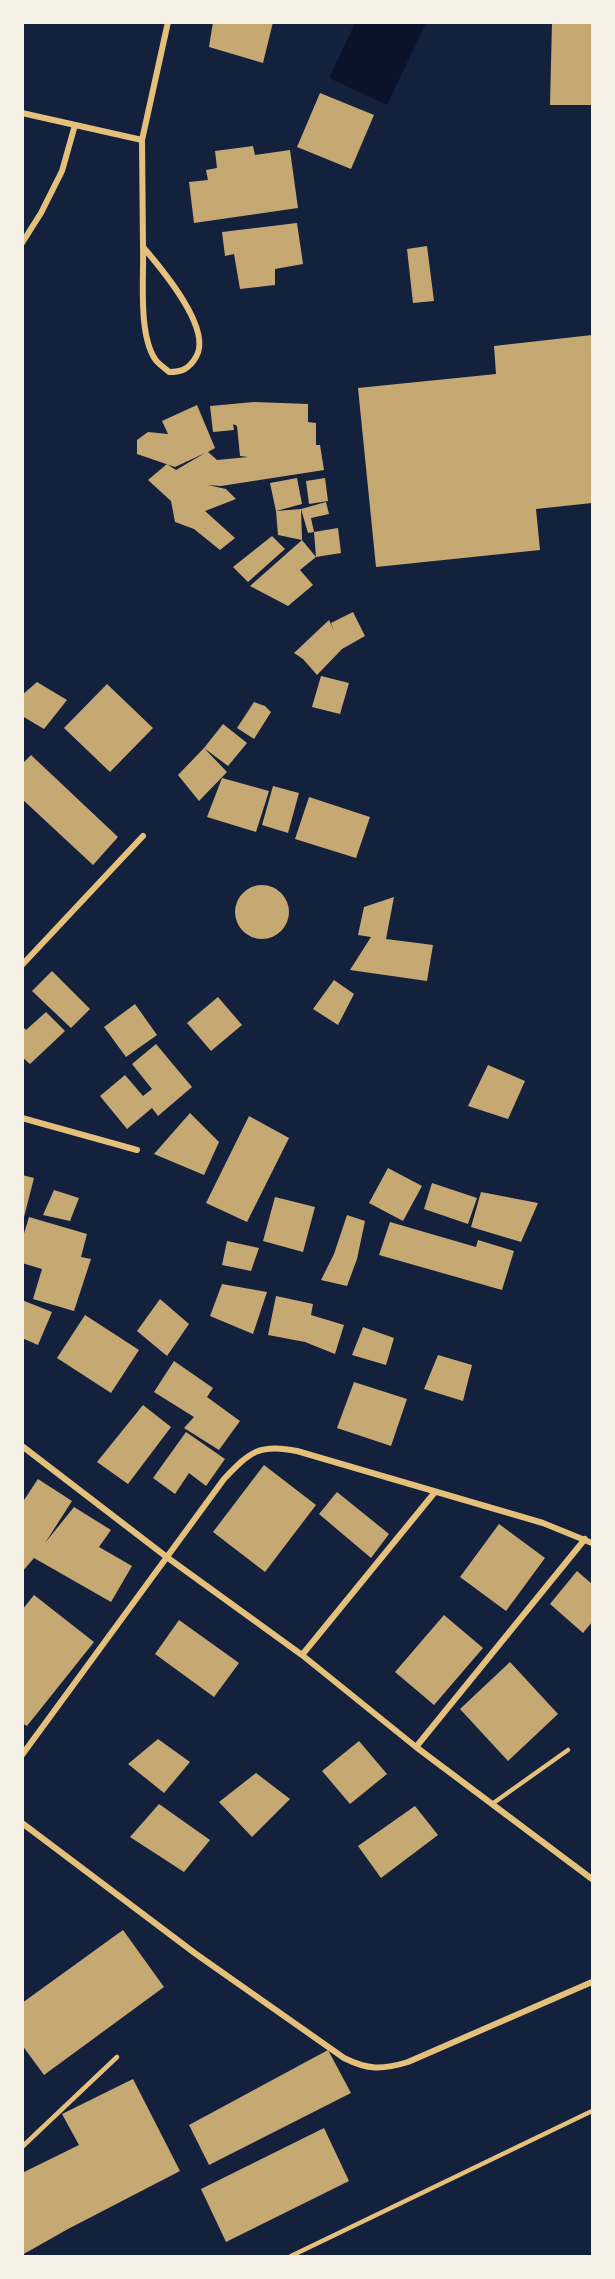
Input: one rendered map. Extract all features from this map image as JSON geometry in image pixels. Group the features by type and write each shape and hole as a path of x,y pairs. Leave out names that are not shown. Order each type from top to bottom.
{"street":[{"path":"143,247 170,278 186,304 197,331 199,352 192,364 181,372 169,372 156,360 149,345 145,323 143,247 142,140 168,22"},
{"path":"22,113 142,140"},
{"path":"22,243 41,213 62,171 75,125"},
{"path":"22,965 143,836"},
{"path":"22,1118 137,1150"},
{"path":"22,1446 302,1655 416,1747 592,1879"},
{"path":"22,1755 224,1479 250,1454 262,1449 278,1447 297,1452 543,1523 592,1542"},
{"path":"302,1655 435,1492"},
{"path":"416,1747 585,1539"},
{"path":"22,1823 196,1954 344,2058 361,2067 377,2068 408,2062 592,1982"}],"lane":[{"path":"492,1804 568,1750"},
{"path":"22,2147 117,2056"},
{"path":"291,2256 592,2111"}],"water":[{"path":"355,23 426,23 387,105 329,78"}],"building":[{"path":"213,22 273,22 263,63 209,47"},
{"path":"552,22 592,22 592,105 550,105"},
{"path":"320,93 374,115 351,169 297,147"},
{"path":"253,146 255,155 290,150 298,208 194,223 189,182 208,180 206,170 217,168 215,151"},
{"path":"297,223 303,264 275,269 275,285 240,289 234,254 225,256 222,232"},
{"path":"427,246 434,301 413,303 407,249"},
{"path":"592,335 592,503 536,509 540,550 376,567 358,388 496,374 494,346"},
{"path":"254,402 308,404 308,422 316,423 316,445 320,445 324,470 221,486 208,485 226,489 236,499 205,511 235,538 220,550 194,529 175,522 171,501 148,480 167,464 137,454 137,440 148,432 168,434 162,421 197,405 215,448 208,452 217,460 248,457 240,456 237,426 233,424 234,430 213,432 210,406","holes":["205,453 176,470 168,465 175,467"]},
{"path":"297,478 302,504 276,511 270,483"},
{"path":"325,478 328,501 309,504 306,481"},
{"path":"326,502 329,514 311,518 314,532 308,533 301,509"},
{"path":"301,509 302,540 278,535 276,511"},
{"path":"338,528 341,553 316,557 314,532"},
{"path":"272,536 285,549 248,582 233,567"},
{"path":"302,540 316,557 300,570 313,585 288,606 250,586"},
{"path":"353,612 365,636 342,649 317,675 303,659 294,653 329,620 334,631 331,623"},
{"path":"321,676 349,683 340,714 312,707"},
{"path":"37,682 67,700 44,729 22,716 22,695"},
{"path":"107,684 153,728 110,772 64,728"},
{"path":"254,702 265,706 271,712 254,739 237,728"},
{"path":"223,724 247,743 228,766 204,748"},
{"path":"204,748 227,772 199,801 178,775"},
{"path":"31,755 118,837 93,865 22,799 22,764"},
{"path":"222,778 269,791 256,832 207,817"},
{"path":"273,786 299,793 288,833 262,825"},
{"path":"309,797 370,817 356,858 295,839"},
{"path":"257,885 267,885 277,889 285,897 289,912 285,927 277,935 267,939 257,939 247,935 239,927 235,917 235,907 239,897 247,889"},
{"path":"394,897 386,939 433,945 427,981 350,970 371,937 358,935 364,907"},
{"path":"52,971 90,1009 71,1028 32,991"},
{"path":"334,980 354,994 338,1025 313,1009"},
{"path":"218,997 242,1025 211,1051 187,1023"},
{"path":"135,1004 157,1035 126,1057 104,1027"},
{"path":"46,1012 65,1031 30,1064 22,1057 22,1026 26,1030"},
{"path":"156,1044 192,1087 158,1116 152,1108 127,1129 100,1096 125,1075 143,1096 152,1089 132,1064"},
{"path":"488,1065 525,1081 508,1119 468,1106"},
{"path":"190,1113 219,1142 204,1175 154,1154"},
{"path":"249,1116 289,1138 247,1222 206,1203"},
{"path":"388,1168 422,1186 403,1221 369,1203"},
{"path":"22,1175 34,1178 23,1221 22,1221"},
{"path":"432,1183 477,1198 468,1224 424,1209"},
{"path":"54,1190 79,1198 70,1221 43,1215"},
{"path":"481,1192 538,1203 521,1242 471,1227"},
{"path":"275,1197 315,1207 303,1252 263,1241"},
{"path":"347,1215 365,1221 357,1259 347,1286 321,1280 334,1254"},
{"path":"29,1217 87,1234 81,1257 91,1259 74,1311 33,1299 42,1269 22,1263 22,1240"},
{"path":"390,1222 476,1247 478,1240 514,1251 502,1290 379,1255"},
{"path":"227,1241 259,1248 251,1271 222,1265"},
{"path":"222,1284 267,1292 253,1334 210,1316"},
{"path":"276,1296 313,1304 311,1315 344,1325 335,1354 305,1342 268,1335"},
{"path":"160,1299 189,1324 167,1356 137,1331"},
{"path":"22,1300 52,1312 38,1345 22,1338"},
{"path":"85,1315 139,1350 111,1393 57,1358"},
{"path":"363,1327 394,1338 386,1365 352,1355"},
{"path":"438,1355 472,1365 463,1401 424,1389"},
{"path":"174,1361 213,1388 207,1397 240,1421 219,1450 184,1428 194,1417 154,1392"},
{"path":"354,1382 407,1399 391,1446 337,1428"},
{"path":"143,1405 171,1427 128,1484 97,1462"},
{"path":"186,1432 225,1459 206,1486 189,1473 175,1494 153,1478"},
{"path":"264,1465 316,1505 265,1572 213,1532"},
{"path":"38,1479 72,1501 45,1543 74,1507 111,1530 99,1547 132,1566 111,1602 34,1558 22,1572 22,1503"},
{"path":"337,1492 389,1534 371,1558 319,1514"},
{"path":"499,1524 545,1558 506,1611 460,1577"},
{"path":"577,1571 592,1584 592,1622 583,1633 550,1604"},
{"path":"34,1595 94,1642 27,1726 22,1723 22,1610"},
{"path":"444,1615 483,1648 434,1705 395,1672"},
{"path":"179,1620 239,1663 214,1697 155,1654"},
{"path":"510,1662 558,1714 508,1761 460,1709"},
{"path":"158,1739 190,1762 164,1793 128,1764"},
{"path":"359,1741 387,1774 350,1804 322,1771"},
{"path":"256,1773 290,1799 252,1837 219,1802"},
{"path":"159,1804 210,1840 184,1872 130,1837"},
{"path":"415,1806 438,1835 381,1878 358,1846"},
{"path":"123,1930 164,1987 44,2075 22,2045 22,2003"},
{"path":"328,2050 351,2093 209,2165 189,2125"},
{"path":"133,2079 180,2171 22,2255 22,2173 79,2145 62,2114"},
{"path":"324,2128 349,2181 226,2242 201,2189"}]}
